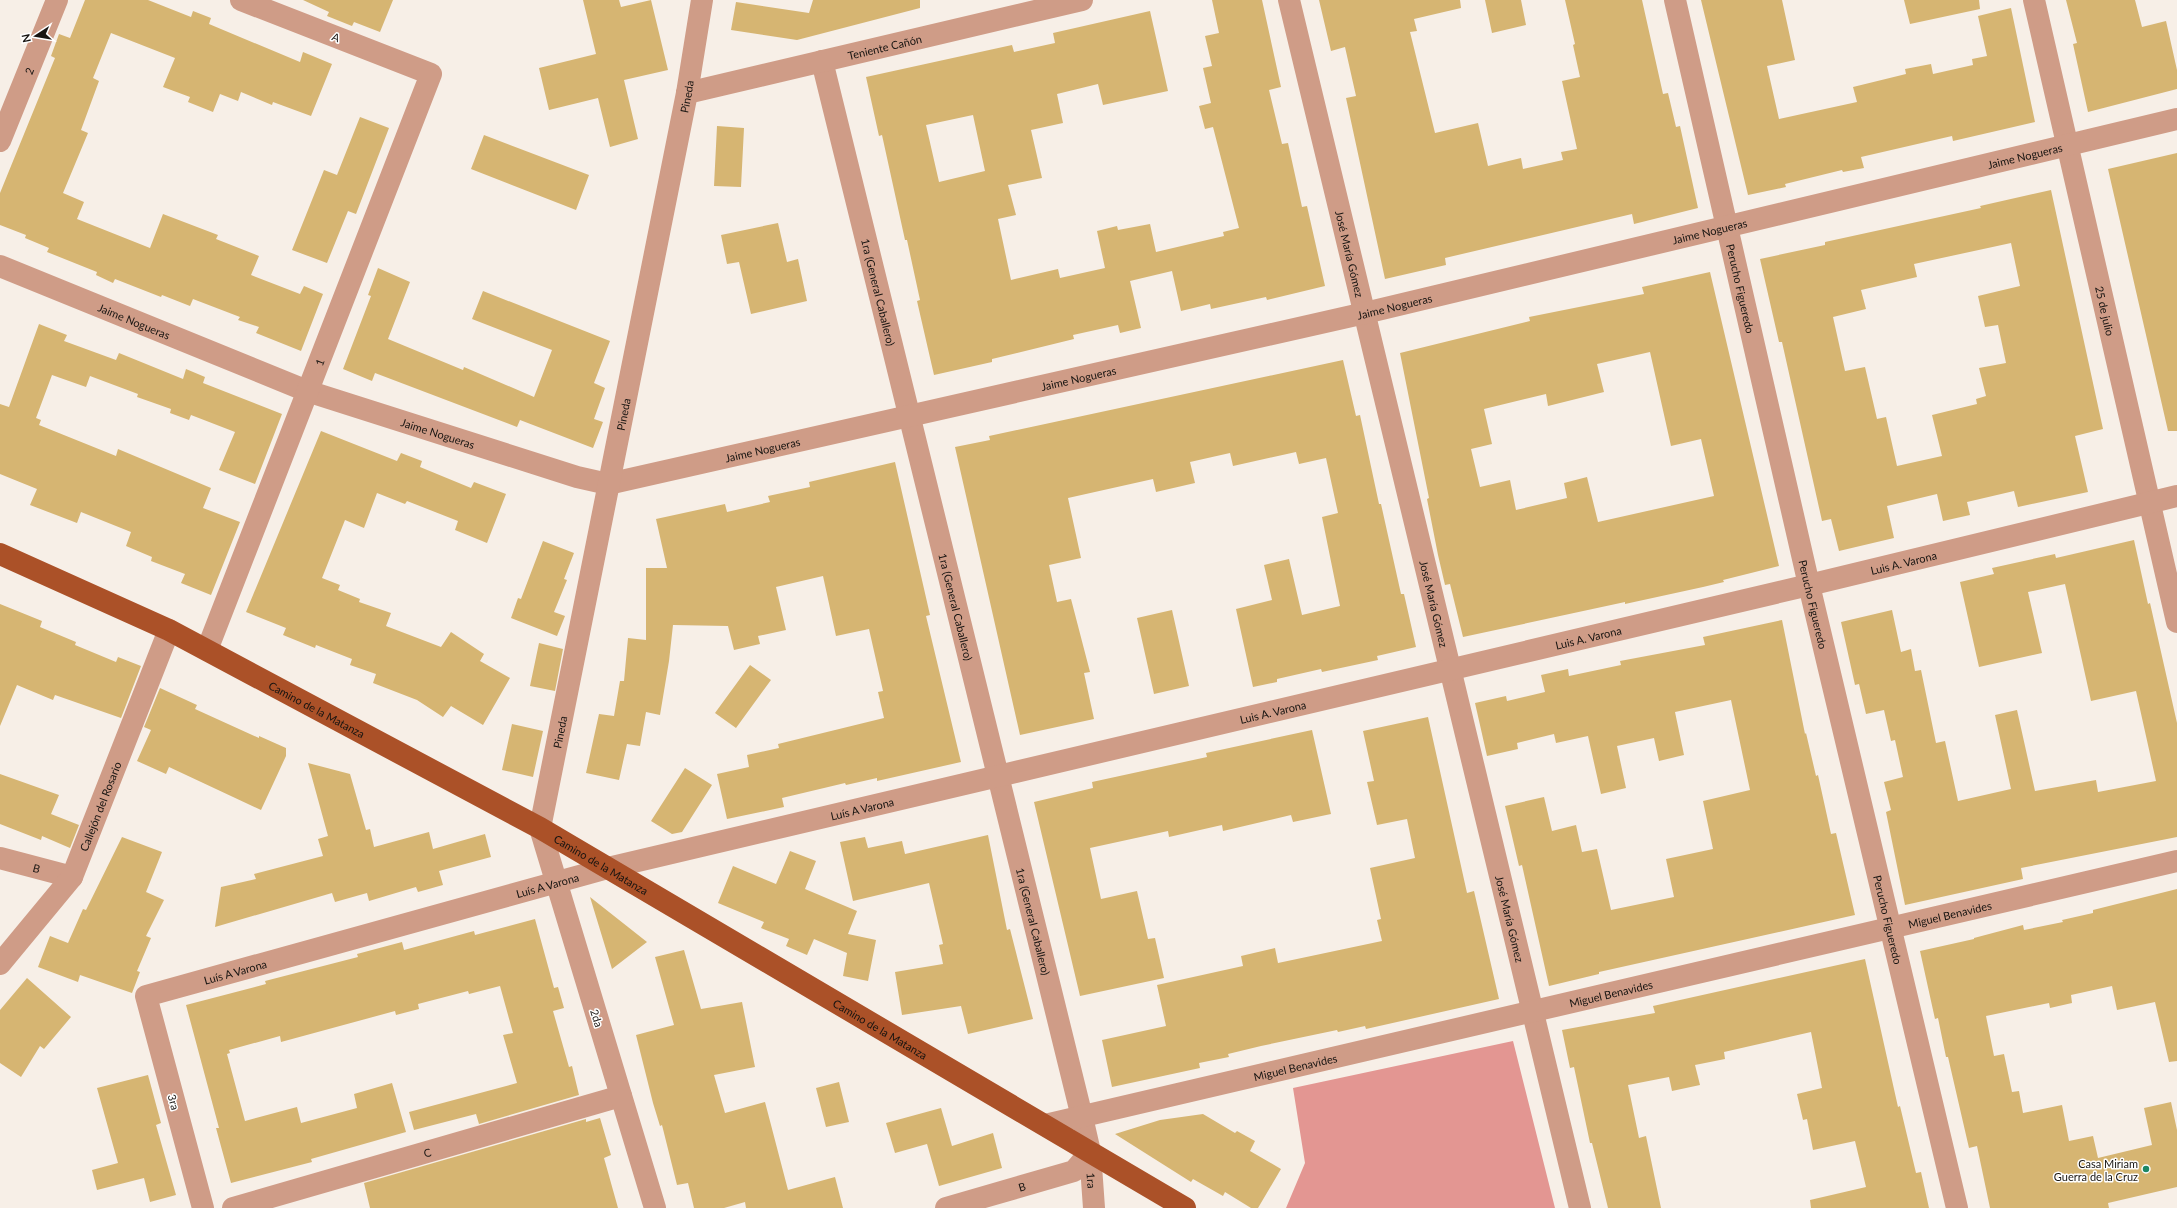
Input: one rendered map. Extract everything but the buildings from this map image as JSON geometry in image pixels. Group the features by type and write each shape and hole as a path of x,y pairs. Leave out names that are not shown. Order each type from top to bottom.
{"main road":[{"name":"Camino de la Matanza","path":"0,554 169,630 540,828 1185,1208"}],"street":[{"name":"2","path":"0,141 57,0"},
{"name":"A","path":"241,0 431,74"},
{"name":"Pineda","path":"540,828 687,93 702,0"},
{"name":"Teniente Cañón","path":"687,93 1082,0"},
{"name":"José María Gómez","path":"1289,0 1580,1208"},
{"name":"Perucho Figueredo","path":"1675,0 1729,228 1809,585 1892,927 1957,1208"},
{"name":"25 de julio","path":"2034,0 2148,502 2177,622"},
{"name":"1ra (General Caballero)","path":"822,61 999,776 1090,1152"},
{"name":"1","path":"207,650 431,74"},
{"name":"Jaime Nogueras","path":"0,266 307,391 577,477 608,484 910,418 1365,314 1729,228 2177,119"},
{"name":"Luis A. Varona","path":"999,776 1809,585 2177,496"},
{"name":"Callejón del Rosario","path":"0,964 72,877 169,630"},
{"name":"Luís A Varona","path":"146,996 556,881 999,776"},
{"name":"2da","path":"540,828 655,1208"},
{"name":"B","path":"0,858 72,877"},
{"name":"Miguel Benavides","path":"1045,1125 2177,860"},
{"name":"3ra","path":"146,996 203,1208"},
{"name":"C","path":"233,1208 621,1096"},
{"name":"B","path":"946,1208 1074,1171 1090,1152"},
{"name":"1ra","path":"1090,1152 1094,1208"}],"shaded area":[{"path":"1513,1041 1555,1208 1286,1208 1305,1163 1293,1088"}],"place":[{"name":"Casa Miriam Guerra de la Cruz","path":"2146,1169"}]}
